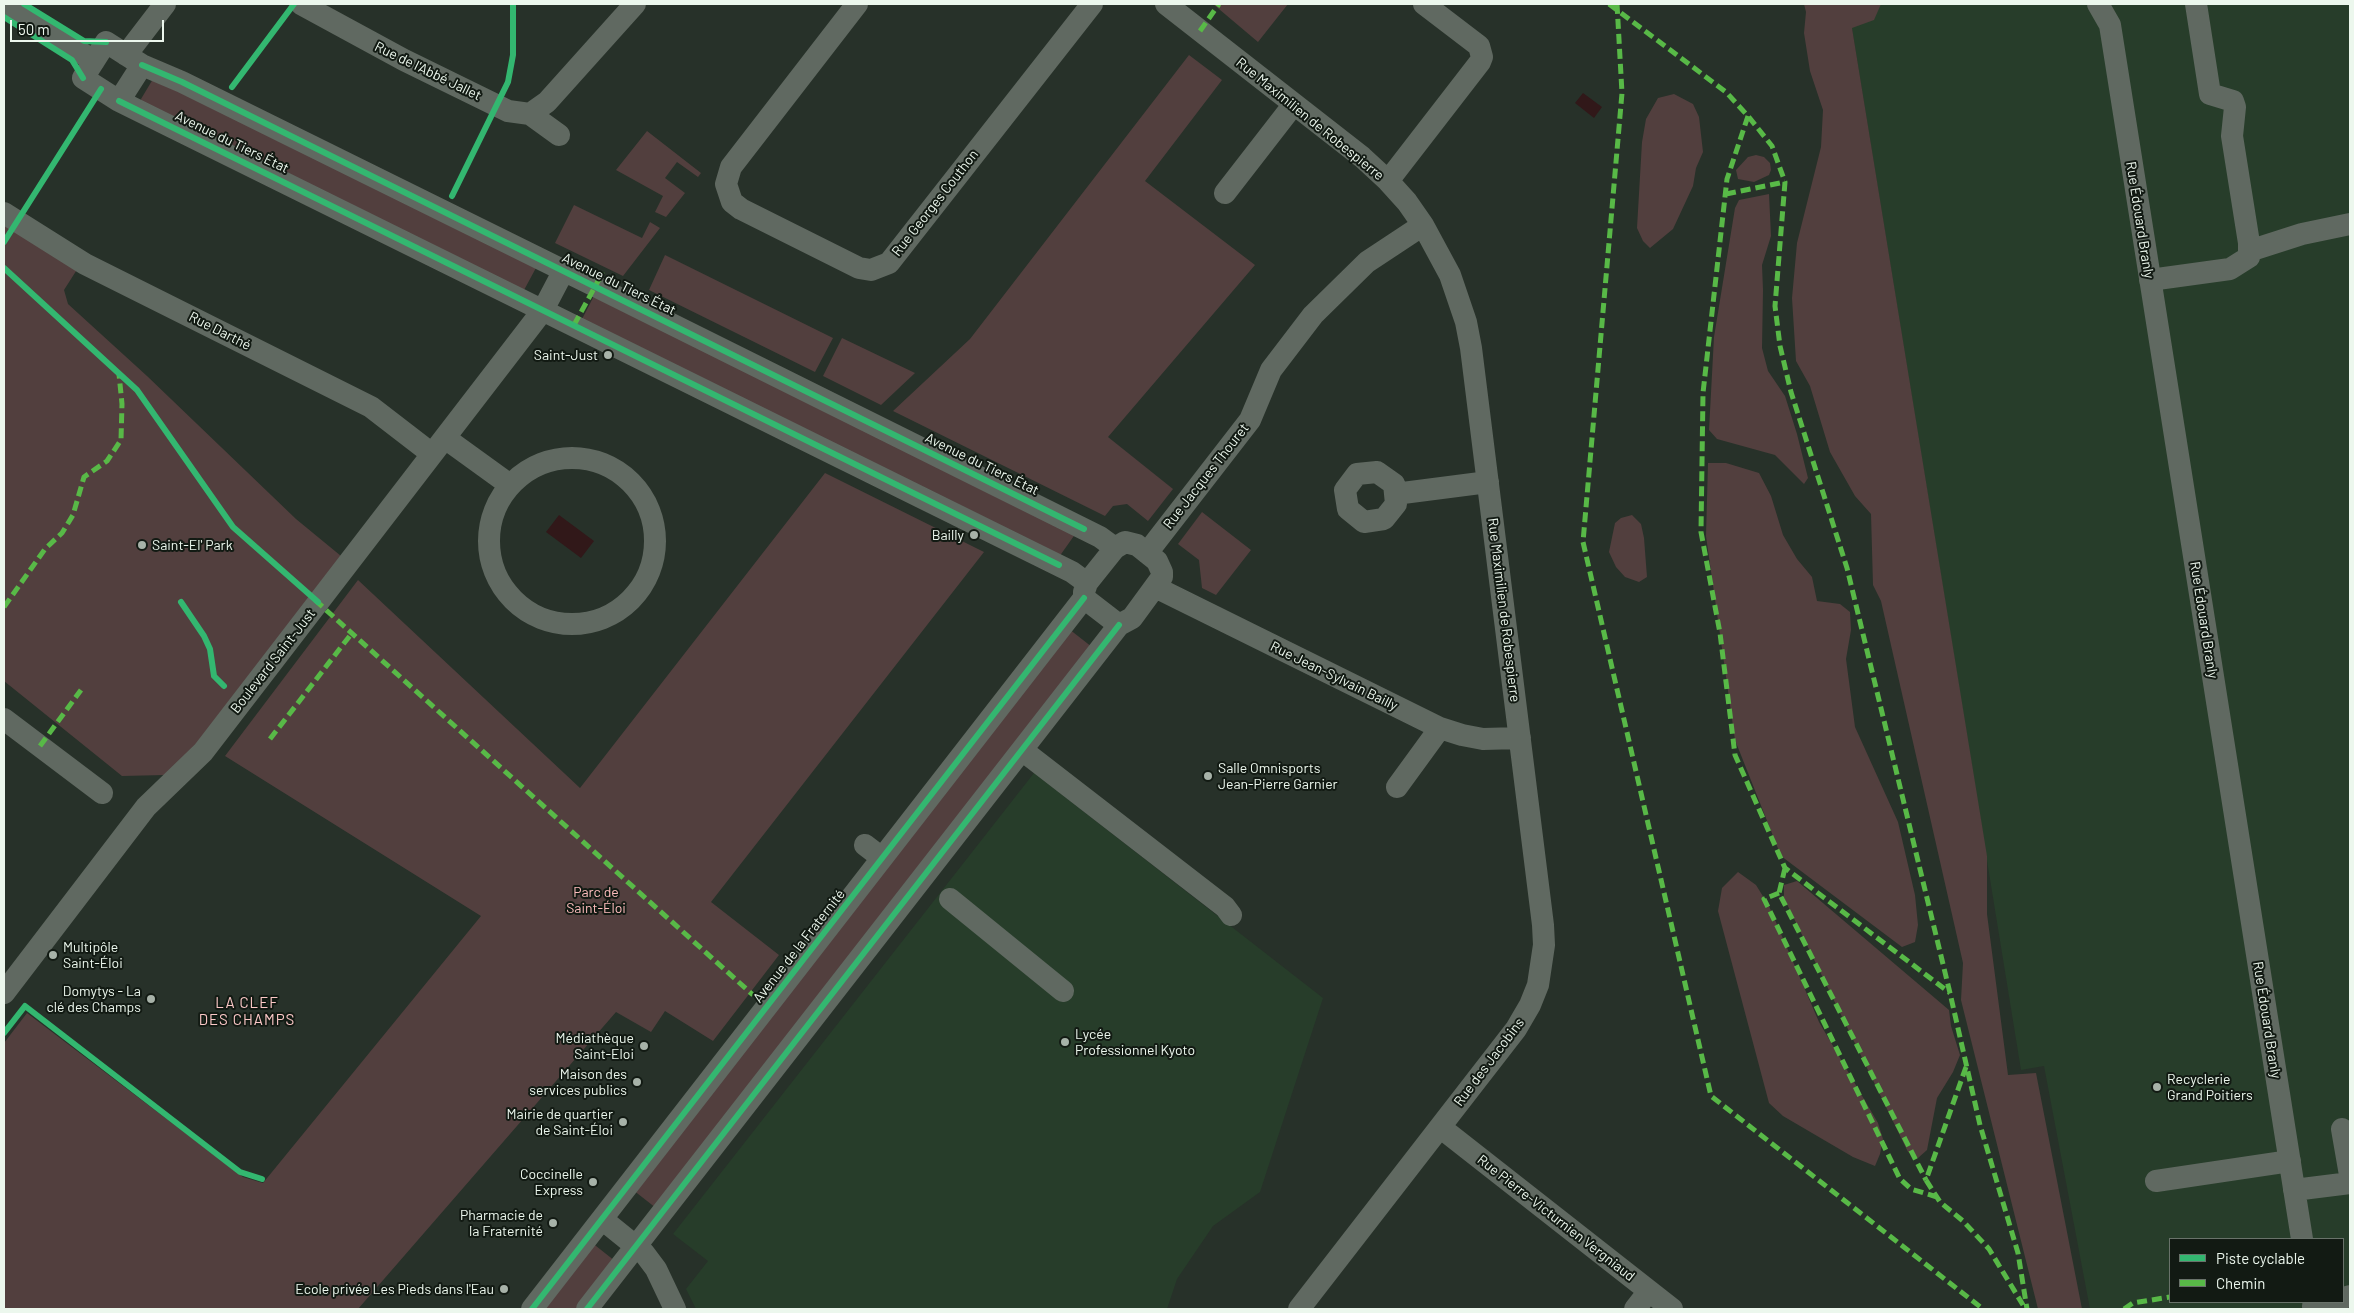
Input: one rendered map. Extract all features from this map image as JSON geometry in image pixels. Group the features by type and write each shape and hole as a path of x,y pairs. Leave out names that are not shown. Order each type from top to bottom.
{"street":[{"path":"4,4 94,61"},
{"path":"119,101 134,60 166,4"},
{"name":"Rue de l'Abbé Jallet","path":"301,4 404,60 508,111 530,114"},
{"path":"559,135 530,114 547,102 635,4"},
{"name":"Rue Georges Couthon","path":"857,4 731,167 726,184 732,202 741,209 859,268 871,270 889,263 1092,4"},
{"name":"Rue Maximilien de Robespierre","path":"1166,4 1362,157 1388,181 1407,202 1423,225 1450,275 1466,322 1471,348 1520,738"},
{"path":"1388,181 1482,57 1479,46 1424,4"},
{"name":"Rue Édouard Branly","path":"2098,4 2110,25 2302,1238"},
{"path":"2150,280 2230,269 2249,257 2232,136 2235,107 2233,102 2210,94 2196,4"},
{"name":"Avenue du Tiers État","path":"1086,590 1066,568 119,101 83,78 106,42 134,60 564,270 1092,533 1115,548"},
{"path":"1226,193 1294,104"},
{"name":"Rue Darthé","path":"4,213 85,264 371,406 510,485"},
{"path":"2249,251 2302,234 2350,224"},
{"name":"Rue Jacques Thouret","path":"1147,553 1250,420 1271,370 1313,316 1367,262 1423,225"},
{"name":"Boulevard Saint-Just","path":"4,993 146,807 203,752 543,310 564,270"},
{"path":"564,458 584,458 604,464 628,479 646,503 653,521 655,534 652,564 639,590 627,604 613,614 585,623 551,622 521,607 500,582 493,567 489,550 489,530 493,516 502,495 510,485 531,468 564,458"},
{"path":"1395,494 1488,482"},
{"path":"587,1309 1120,625 1132,618 1155,587 1162,577 1157,561 1132,543 1125,542 1115,548 1086,590 1120,625"},
{"name":"Rue Jean-Sylvain Bailly","path":"1155,587 1440,728 1462,736 1483,739 1520,738"},
{"name":"Avenue de la Fraternité","path":"532,1309 602,1219 874,851 1086,590"},
{"path":"4,718 102,793"},
{"path":"1397,787 1440,728"},
{"name":"Rue des Jacobins","path":"1299,1309 1516,1029 1532,998 1542,966 1543,925 1520,738"},
{"path":"1022,750 1225,907 1230,915"},
{"path":"950,899 1063,991"},
{"name":"Rue Pierre-Victurnien Vergniaud","path":"1440,1127 1672,1309"},
{"path":"2342,1129 2350,1175"},
{"path":"2156,1181 2290,1161"},
{"path":"2294,1190 2350,1183"},
{"path":"602,1219 637,1245 656,1269 675,1309"},
{"path":"1635,1309 1649,1291"}],"shaded area":[{"path":"1848,4 2350,4 2350,1309 2090,1309 2044,1066 2021,1070"},
{"path":"1583,93 1602,107 1594,118 1575,103"},
{"path":"559,515 594,541 581,558 546,532"},
{"name":"Lycée Professionnel Kyoto","path":"1034,773 1323,998 1260,1192 1213,1226 1177,1279 1167,1309 696,1309 686,1289 708,1261 673,1234"}],"green space":[{"path":"1213,4 1288,4 1258,42"},
{"path":"1804,4 1881,4 1874,20 1852,28 1987,856 1987,914 2008,1075 2036,1073 2082,1309 2038,1309 1961,1000 1963,963 1881,601 1873,585 1871,514 1855,496 1830,452 1810,386 1796,361 1792,298 1797,243 1821,147 1823,110 1810,71 1804,33 1806,12"},
{"path":"1189,55 1222,80 1145,181 1255,265 1108,437 1173,489 1148,521 1127,504 1113,506 1105,516 893,411 970,339"},
{"path":"153,79 537,266 523,292 142,104 141,99"},
{"path":"1674,94 1693,104 1699,117 1703,152 1696,168 1693,186 1673,229 1650,248 1643,241 1637,228 1642,142 1646,119 1658,98"},
{"path":"647,131 701,173 698,177 677,162 665,178 685,193 666,217 655,212 663,196 616,170"},
{"path":"1756,155 1764,157 1770,163 1771,170 1769,175 1754,182 1738,179 1736,170 1748,157"},
{"path":"1769,194 1771,236 1762,265 1762,348 1768,371 1785,396 1797,434 1808,478 1804,484 1775,455 1717,439 1709,430 1714,337 1735,208 1739,200"},
{"path":"574,205 642,238 650,222 660,228 623,276 555,243"},
{"path":"4,222 78,268 64,290 68,304 147,376 296,519 341,556 199,744 165,775 122,776 4,681"},
{"path":"665,255 833,338 815,372 649,290"},
{"path":"595,294 1076,533 1059,557 581,321"},
{"path":"842,338 915,373 881,405 823,376"},
{"path":"1708,463 1726,463 1759,473 1771,496 1783,535 1797,559 1812,577 1817,601 1840,604 1850,612 1851,630 1846,659 1855,727 1898,822 1915,895 1918,925 1915,942 1902,947 1781,856 1735,740 1706,536"},
{"name":"Parc de Saint-Éloi","path":"825,473 984,552 711,902 779,955 713,1041 665,1011 651,1032 616,1012 358,1309 4,1309 4,1043 27,1013 243,1177 263,1183 481,916 225,756 358,580 580,788"},
{"path":"1202,512 1251,550 1216,595 1202,588 1199,560 1178,544"},
{"path":"1632,515 1641,524 1644,538 1647,577 1639,582 1625,577 1616,567 1609,552 1615,523 1621,518"},
{"path":"1069,629 1092,647 656,1208 633,1190"},
{"path":"1738,872 1756,885 1769,906 1819,1022 1878,1123 1883,1139 1875,1166 1853,1157 1783,1116 1769,1103 1718,911 1722,888"},
{"path":"1797,881 1949,1010 1951,1026 1960,1055 1953,1072 1937,1098 1927,1150 1918,1158 1908,1152 1784,898 1784,885"},
{"path":"591,1242 615,1261 577,1309 539,1309"}],"marked path":[{"path":"1200,31 1219,4"},
{"path":"1609,4 1726,92 1772,146 1785,182 1775,306 1780,346 1791,392 1847,568 1980,1125 2018,1253 2027,1309"},
{"path":"1617,4 1622,93 1583,542 1711,1096 1983,1309"},
{"path":"1748,116 1727,179 1703,393 1701,532 1720,633 1735,755 1785,868 1950,993"},
{"path":"1726,194 1785,182"},
{"path":"574,325 603,272"},
{"path":"4,607 45,549 62,533 73,515 84,477 107,461 121,440 122,404 119,374"},
{"path":"315,600 753,995"},
{"path":"270,739 352,633"},
{"path":"40,746 81,690"},
{"path":"1785,868 1779,893 1926,1180"},
{"path":"1779,893 1764,899 1900,1179 1911,1189 1937,1197"},
{"path":"1966,1067 1926,1180 1940,1202 1963,1221 1989,1249 2023,1305"},
{"path":"2124,1309 2133,1303 2169,1297"}],"cycle path":[{"path":"24,4 84,41 106,42"},
{"path":"232,87 294,4"},
{"path":"452,196 508,82 513,55 513,4"},
{"path":"4,17 72,60 83,78"},
{"path":"142,65 182,82 1084,529"},
{"path":"4,242 101,89"},
{"path":"119,101 1059,565"},
{"path":"4,268 137,390 233,527 318,602"},
{"path":"532,1309 1084,598"},
{"path":"181,602 204,636 210,649 214,676 224,686"},
{"path":"587,1309 1119,625"},
{"path":"4,1033 25,1006 240,1172 262,1179"}],"place":[{"name":"Saint-Just","path":"608,355"},
{"name":"Bailly","path":"974,535"},
{"name":"Saint-El' Park","path":"142,545"},
{"name":"Salle Omnisports Jean-Pierre Garnier","path":"1208,776"},
{"name":"Multipôle Saint-Éloi","path":"53,955"},
{"name":"Domytys - La clé des Champs","path":"151,999"},
{"name":"Lycée Professionnel Kyoto","path":"1065,1042"},
{"name":"Médiathèque Saint-Eloi","path":"644,1046"},
{"name":"Maison des services publics","path":"637,1082"},
{"name":"Recyclerie Grand Poitiers","path":"2157,1087"},
{"name":"Mairie de quartier de Saint-Éloi","path":"623,1122"},
{"name":"Coccinelle Express","path":"593,1182"},
{"name":"Pharmacie de la Fraternité","path":"553,1223"},
{"name":"Ecole privée Les Pieds dans l'Eau","path":"504,1289"}],"district":[{"name":"LA CLEF DES CHAMPS","path":"247,1012"}]}
